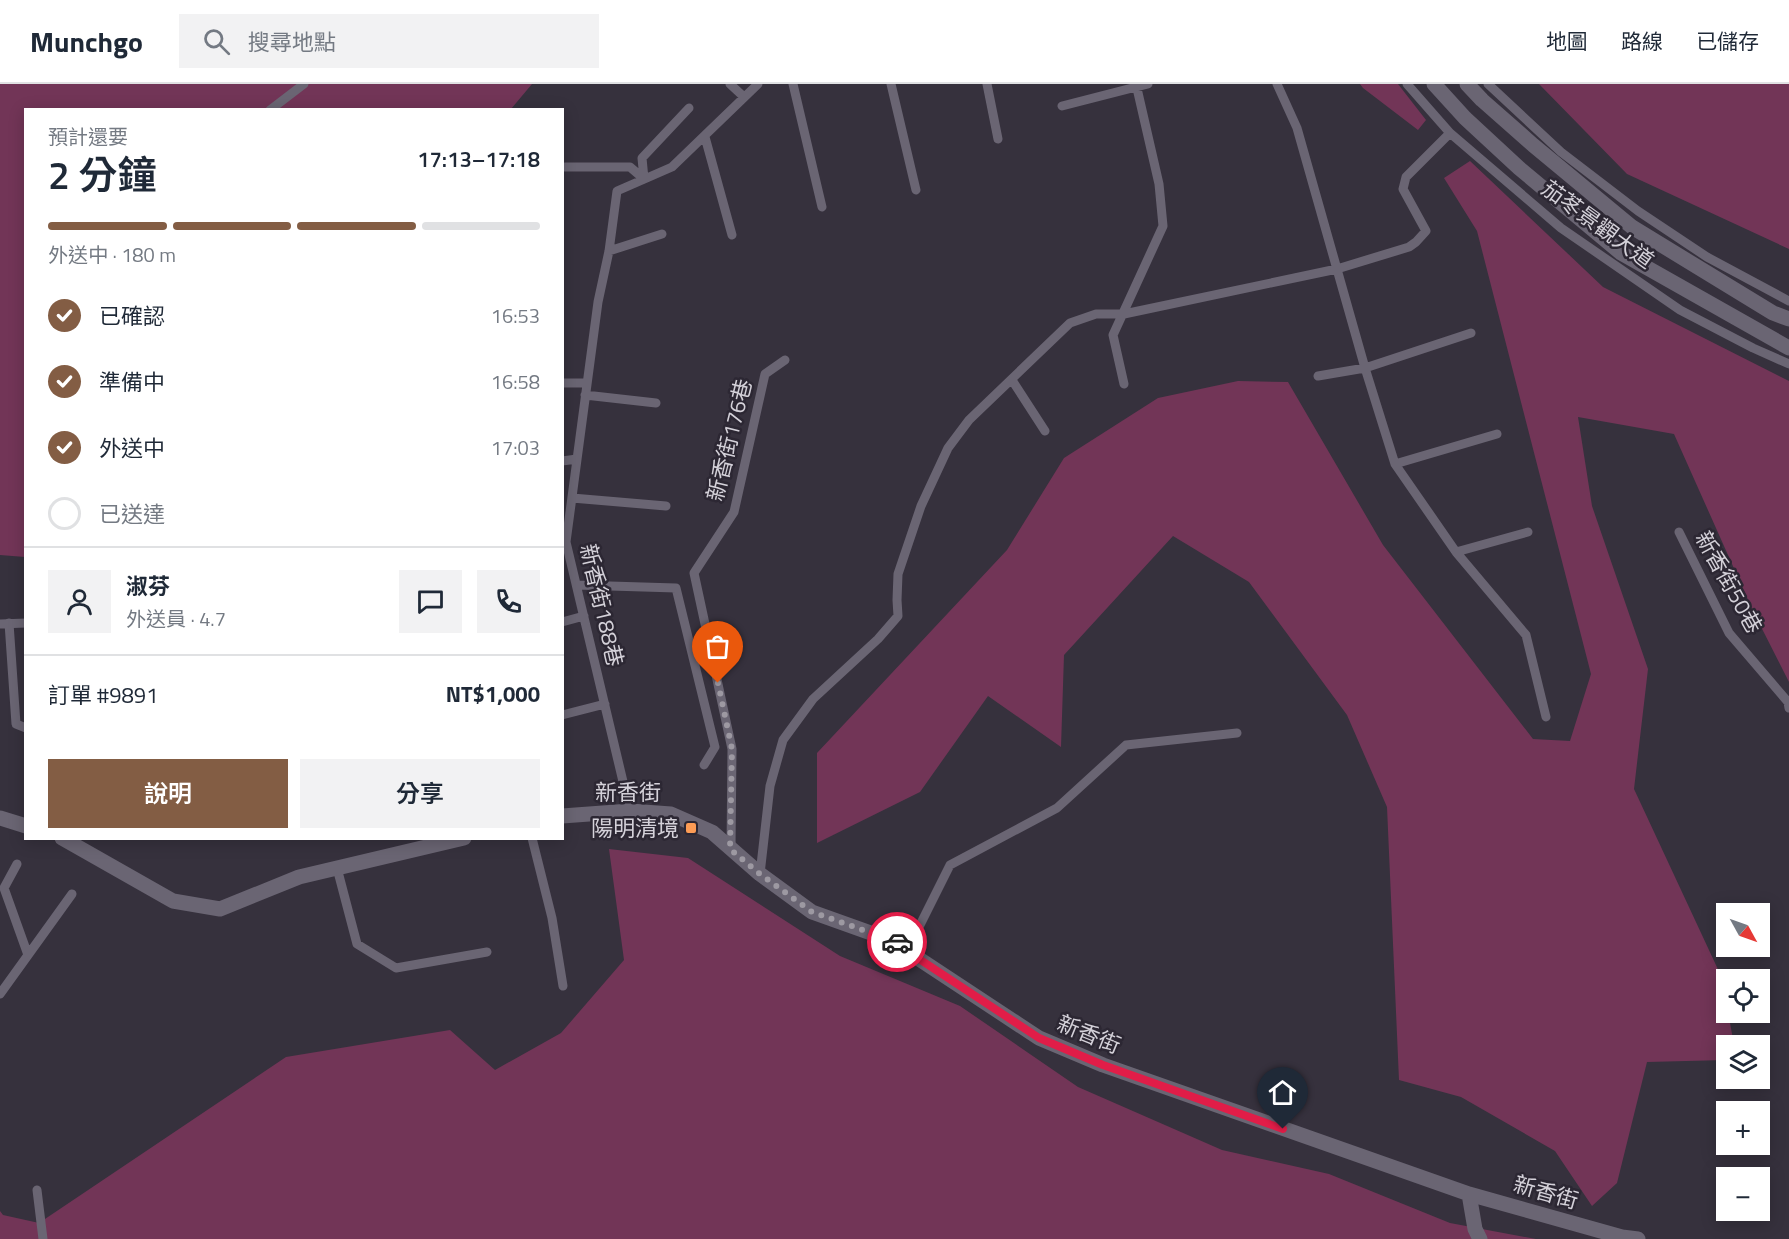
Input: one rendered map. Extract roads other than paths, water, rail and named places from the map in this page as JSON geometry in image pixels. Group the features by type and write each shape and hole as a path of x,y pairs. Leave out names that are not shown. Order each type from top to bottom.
{"street":[{"name":"茄苳景觀大道","path":"1434,84 1465,118 1519,168 1621,253 1789,348"},
{"name":"茄苳景觀大道","path":"1467,84 1533,146 1632,227 1773,313 1789,319"},
{"name":"新香街","path":"564,816 630,811 671,814 712,832 760,874 812,912 896,942 1039,1038 1103,1065 1469,1194 1622,1237 1638,1239"},
{"path":"0,818 24,825"},
{"path":"66,840 173,901 220,909 298,877 456,840"},
{"path":"1469,1194 1475,1229 1480,1239"}],"lane":[{"path":"273,108 304,84"},
{"path":"729,84 744,97"},
{"name":"新香街188巷","path":"630,811 577,585 564,543 598,302 609,251 617,191 672,167 758,84"},
{"path":"793,84 822,207"},
{"path":"891,84 916,190"},
{"path":"987,84 998,139"},
{"path":"1062,106 1136,85 1148,84"},
{"path":"1277,84 1297,128 1365,368 1395,464 1456,552 1526,634 1546,717"},
{"name":"茄苳景觀大道","path":"1407,84 1450,133 1561,228 1680,310 1789,364"},
{"name":"茄苳景觀大道","path":"1488,84 1561,152 1638,211 1707,257 1789,301"},
{"path":"1124,384 1113,334 1163,226 1159,184 1136,85"},
{"path":"644,179 642,158 689,108"},
{"path":"760,874 770,786 783,740 813,699 878,639 898,616 898,574 921,506 948,448 969,420 1070,323 1096,314 1124,314 1337,269 1409,247 1426,231 1403,189 1406,177 1450,133"},
{"path":"705,137 732,235"},
{"path":"565,167 630,167 644,179"},
{"path":"609,251 662,234"},
{"path":"1318,376 1365,368 1471,333"},
{"name":"新香街176巷","path":"730,849 732,749 694,573 734,512 765,374 784,360"},
{"path":"1012,380 1044,431"},
{"path":"564,383 586,383"},
{"path":"585,395 656,403"},
{"path":"1395,464 1497,434"},
{"path":"564,461 577,459"},
{"path":"572,498 666,506"},
{"path":"1456,552 1528,532"},
{"name":"新香街50巷","path":"1679,532 1729,633 1788,702 1789,708"},
{"path":"577,585 676,588 716,747 704,765"},
{"path":"564,621 584,616"},
{"path":"24,623 4,623 16,724 24,727"},
{"path":"564,714 605,704"},
{"path":"907,951 950,866 1058,808 1126,745 1237,733"},
{"path":"532,840 552,918 563,986"},
{"path":"17,864 4,888 28,955"},
{"path":"337,868 357,944 396,968 487,952"},
{"path":"0,994 72,894"},
{"path":"37,1190 44,1239"}],"place":[{"name":"陽明清境","path":"691,828"}]}
